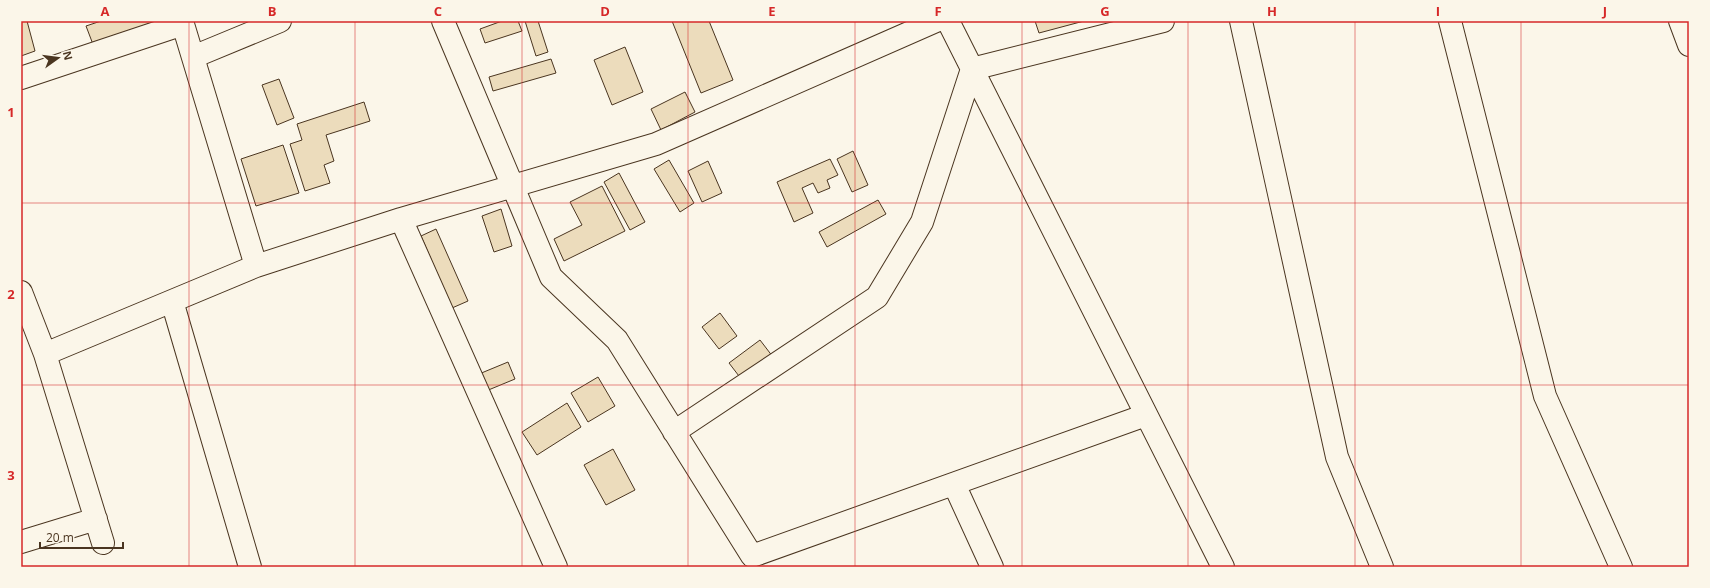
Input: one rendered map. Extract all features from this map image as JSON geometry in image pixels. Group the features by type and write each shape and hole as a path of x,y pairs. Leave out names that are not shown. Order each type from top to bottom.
{"street":[{"path":"193,56 280,21"},
{"path":"443,21 551,277 617,340 752,556 1146,415"},
{"path":"45,354 256,266 401,219 656,144 936,21"},
{"path":"948,21 1223,567"},
{"path":"972,70 1163,21"},
{"path":"1241,21 1337,457 1382,567"},
{"path":"1450,21 1545,396 1621,567"},
{"path":"1680,21 1689,45"},
{"path":"21,78 183,23 256,266"},
{"path":"674,432 877,297 922,222 972,70"},
{"path":"401,219 556,567"},
{"path":"21,292 45,354 103,543"},
{"path":"172,301 250,567"},
{"path":"954,484 992,567"},
{"path":"21,542 96,519"}],"building":[{"path":"21,21 27,21 35,51 21,56"},
{"path":"101,21 158,21 94,47 86,26"},
{"path":"502,21 518,21 522,31 485,43 480,29"},
{"path":"525,21 538,21 548,52 536,56"},
{"path":"672,21 709,21 733,80 701,93"},
{"path":"1035,21 1084,21 1039,33"},
{"path":"625,47 643,92 612,105 594,60"},
{"path":"551,59 556,73 493,91 489,77"},
{"path":"279,79 294,118 277,125 262,85"},
{"path":"685,92 695,112 661,130 651,109"},
{"path":"364,102 370,121 326,135 334,161 324,165 330,183 305,191 290,144 302,140 297,124"},
{"path":"283,145 299,193 256,206 241,159"},
{"path":"853,151 868,185 852,192 837,159"},
{"path":"830,159 838,175 827,180 830,188 818,193 813,183 802,188 813,213 794,222 777,182"},
{"path":"669,160 694,203 680,212 654,169"},
{"path":"708,161 722,193 702,202 688,171"},
{"path":"619,173 645,222 630,230 604,182"},
{"path":"602,186 625,231 564,261 554,239 582,225 570,202"},
{"path":"878,200 886,214 827,247 819,232"},
{"path":"501,209 512,246 494,252 482,216"},
{"path":"436,229 468,301 452,308 421,236"},
{"path":"720,313 737,336 719,349 702,327"},
{"path":"760,340 773,357 742,380 729,363"},
{"path":"508,362 515,379 486,391 479,374"},
{"path":"598,377 615,406 588,422 571,393"},
{"path":"567,403 581,427 537,455 522,432"},
{"path":"613,449 635,490 606,505 584,465"}]}
